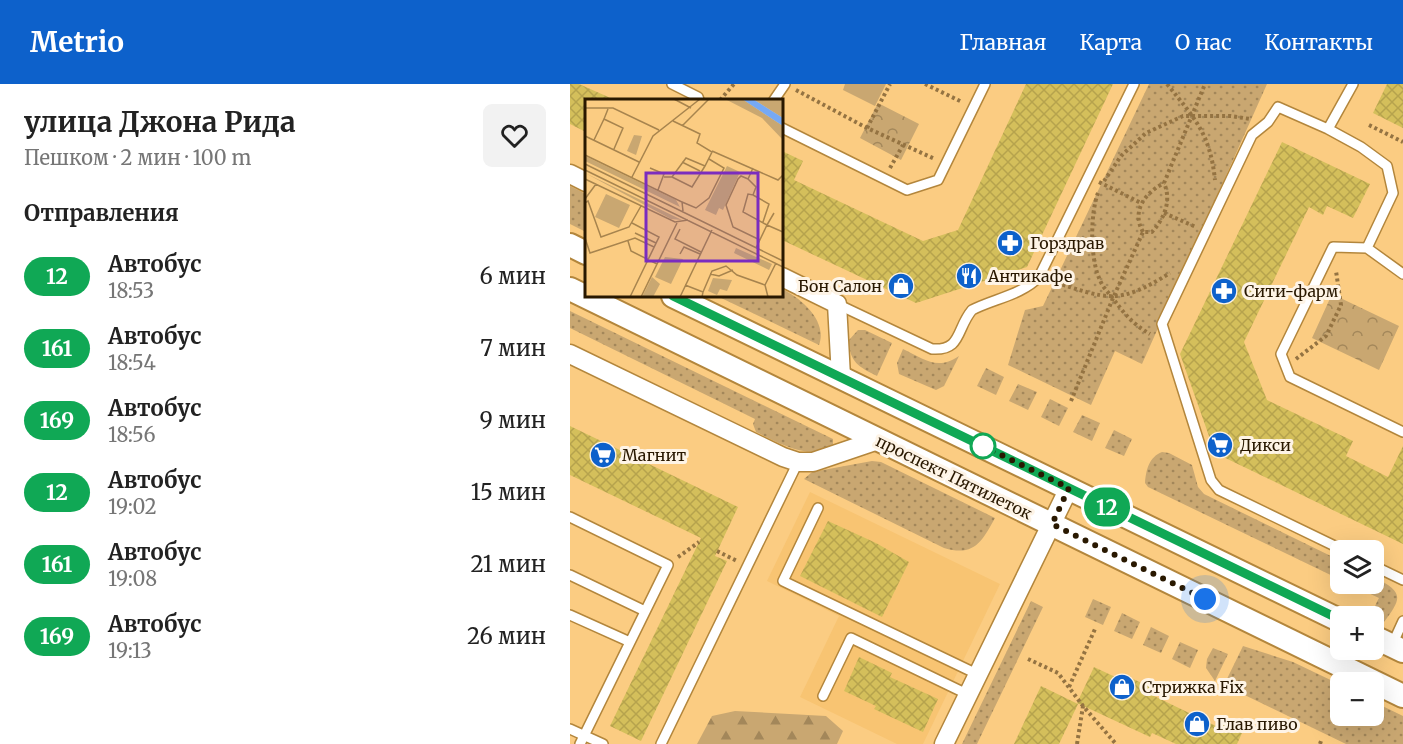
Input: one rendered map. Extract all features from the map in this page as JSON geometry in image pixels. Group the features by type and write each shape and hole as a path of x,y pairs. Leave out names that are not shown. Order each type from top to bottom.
{"street":[{"path":"570,174 585,182"},
{"path":"570,245 585,252"},
{"path":"783,278 837,304 841,377"},
{"name":"проспект Пятилеток","path":"570,289 585,296"},
{"name":"проспект Пятилеток","path":"586,297 1403,696"},
{"path":"676,297 1330,616"},
{"path":"570,354 783,457 798,462 813,462 878,440"},
{"path":"944,744 1069,488"}],"lane":[{"path":"672,84 699,99"},
{"path":"775,99 785,84"},
{"path":"783,128 907,190 938,180 985,84"},
{"path":"837,304 932,349 944,350 954,344 966,317 972,310 1024,289 1039,277 1134,84"},
{"path":"1328,129 1353,84"},
{"path":"1330,544 1219,490 1211,480 1162,324 1192,256 1252,135 1268,122 1278,107 1328,129 1361,147 1387,166 1393,193 1366,248"},
{"path":"1393,193 1403,198"},
{"path":"1403,274 1366,248 1333,247 1281,354 1290,377 1403,432"},
{"path":"661,744 798,462"},
{"path":"818,508 783,581 979,675"},
{"path":"570,517 668,565 582,740"},
{"path":"1384,571 1403,580"},
{"path":"570,575 645,611"},
{"path":"570,615 630,642"},
{"path":"1390,644 1403,621"},
{"path":"823,696 851,638 969,695"},
{"path":"570,729 582,740 603,744"}],"path":[{"path":"721,99 734,84"},
{"path":"785,84 867,129 946,164"},
{"path":"867,129 890,84"},
{"path":"925,84 974,108"},
{"path":"1167,84 1192,115 1209,143 1214,166 1216,208"},
{"path":"1143,232 1138,217 1141,203 1151,190 1164,183 1205,84"},
{"path":"1167,343 1138,327 1124,315 1100,280 1092,244 1095,202 1102,184 1121,156 1146,133 1183,116 1231,116 1268,122"},
{"path":"1369,125 1403,142"},
{"path":"885,179 903,145"},
{"path":"1089,178 1141,203"},
{"path":"1143,232 1152,232 1161,222 1167,191 1164,183"},
{"path":"1164,213 1205,231"},
{"path":"1071,401 1143,232"},
{"path":"1286,366 1326,336 1341,305 1333,247"},
{"path":"1039,277 1094,295 1113,298 1134,293 1155,283 1192,256"},
{"path":"668,565 699,542"},
{"path":"717,551 748,566"},
{"path":"1069,687 1095,629"},
{"path":"1028,659 1058,673 1116,744"},
{"path":"1077,744 1083,706"}],"shaded area":[{"path":"810,492 1000,584 923,744 897,744 800,697 839,616 767,581"}],"green space":[{"path":"845,84 886,84 875,106 843,90"},
{"path":"1149,84 1267,84 1142,364 1115,351 1091,405 1008,365 1025,310 1043,306"},
{"path":"878,103 919,124 901,160 860,138"},
{"path":"570,186 585,194 585,232 570,224"},
{"path":"783,290 797,298 811,311 820,327 819,345 719,297 783,297"},
{"path":"1332,294 1399,326 1379,370 1312,338"},
{"path":"570,311 833,439 833,444 825,450 805,451 784,445 756,432 753,424 755,419 570,328"},
{"path":"858,330 865,330 892,343 877,376 853,359 849,340"},
{"path":"903,349 924,360 937,363 944,363 959,356 944,386 936,390 899,374 897,363"},
{"path":"986,368 1004,377 996,395 977,386"},
{"path":"1018,384 1037,392 1028,410 1009,401"},
{"path":"1050,399 1068,408 1059,426 1041,417"},
{"path":"1082,415 1100,423 1092,441 1073,432"},
{"path":"1114,430 1132,439 1124,456 1105,448"},
{"path":"1169,453 1192,465 1198,487 1204,494 1330,556 1330,575 1148,487 1145,483 1146,473 1149,464 1158,454"},
{"path":"872,461 881,462 995,518 986,534 970,549 944,548 804,479 812,472"},
{"path":"1384,583 1395,591 1397,596 1395,607 1384,622 1384,606 1375,606 1379,598 1370,594 1384,594"},
{"path":"1093,599 1111,607 1103,625 1085,617"},
{"path":"1031,601 1043,607 977,744 962,744"},
{"path":"1122,613 1140,622 1132,639 1114,631"},
{"path":"1151,627 1169,636 1161,653 1143,645"},
{"path":"1180,642 1198,650 1190,668 1172,659"},
{"path":"1243,646 1293,662 1330,680 1330,726 1384,726 1384,707 1403,716 1403,744 1346,744 1224,685"},
{"path":"1213,648 1228,654 1215,681 1206,668 1207,659"},
{"path":"735,711 826,716 843,731 837,744 697,744 712,716"}],"building":[{"path":"570,84 579,84 613,99 585,99 585,132 570,124"},
{"path":"1026,84 1113,84 1027,267 916,303 783,240 783,151 803,161 794,180 923,241 958,230"},
{"path":"1387,84 1403,84 1403,128 1373,113"},
{"path":"1282,142 1370,184 1353,218 1327,206 1323,215 1309,207 1244,342 1267,400 1353,441 1346,456 1388,477 1403,446 1403,544 1215,453 1180,354"},
{"path":"570,426 738,507 715,556 727,561 641,741 610,726 701,538 570,475"},
{"path":"828,521 876,543 909,562 882,617 800,576"},
{"path":"859,657 892,673 890,677 938,699 923,732 874,709 876,706 844,691"},
{"path":"1094,667 1128,683 1131,678 1155,689 1152,695 1218,727 1221,721 1243,731 1237,744 1176,744 1152,733 1150,737 1077,703"},
{"path":"1041,686 1078,704 1059,744 1014,744"}],"bus line":[{"name":"12","path":"675,297 1330,615"}],"place":[{"name":"Горздрав","path":"1010,243"},
{"name":"Антикафе","path":"969,276"},
{"name":"Бон Салон","path":"901,286"},
{"name":"Сити-фарм","path":"1224,291"},
{"name":"Дикси","path":"1220,445"},
{"name":"Магнит","path":"603,455"},
{"name":"Стрижка Fix","path":"1122,687"},
{"name":"Глав пиво","path":"1197,724"}],"route":[{"path":"983,446 1069,488 1052,524 1205,599"}]}
